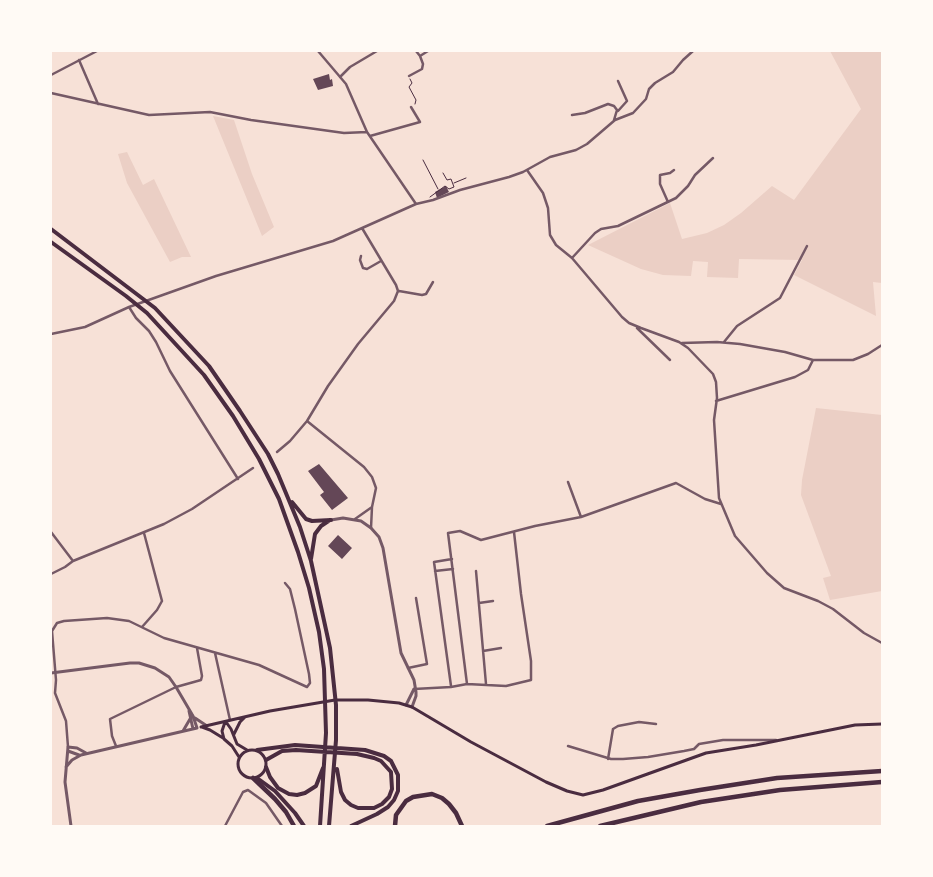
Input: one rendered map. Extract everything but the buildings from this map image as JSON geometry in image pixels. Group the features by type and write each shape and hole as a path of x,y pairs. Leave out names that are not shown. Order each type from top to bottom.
{"highway":[{"path":"51,229 155,308 209,366 268,454 287,495 311,561 330,648 336,705 336,759 338,782 345,800 350,805 367,810 382,804 389,797 392,789 393,781 390,772 381,761 365,756 356,754 305,748 287,745 258,750"},
{"path":"51,242 147,313 204,375 255,452 279,499 298,552 319,632 324,669 326,758 320,826"},
{"path":"287,495 306,519 312,521 331,520"},
{"path":"311,561 315,534 321,526 331,520"},
{"path":"266,760 282,751 305,748 357,749 384,756 396,768 399,783 394,800 388,807 377,814 351,826"},
{"path":"266,767 278,788 289,794 305,794 316,786 326,758"},
{"path":"329,826 336,759"},
{"path":"547,826 638,801 710,789 778,778 882,771"},
{"path":"255,778 286,812 294,826"},
{"path":"255,778 270,786 295,813 304,826"},
{"path":"600,826 701,802 780,790 882,782"},
{"path":"395,826 396,815 406,801 413,796 432,794 442,798 449,804 462,826"},
{"path":"605,826 613,822"}],"main road":[{"path":"197,728 311,703 368,700 406,705 488,752 546,782 576,794 592,794 714,751 783,740 855,725 882,724"},
{"path":"234,734 245,717"},
{"path":"197,728 210,730 224,739 232,746 239,757 239,770 244,776 255,778 264,772 266,760 258,750 247,750 237,744 234,734 225,722"},
{"path":"224,739 223,727 225,722"},
{"path":"239,757 247,750"}],"street":[{"path":"51,75 97,51"},
{"path":"318,51 346,84 367,132 416,204"},
{"path":"340,77 350,67 378,51"},
{"path":"409,76 422,69 423,64 416,51"},
{"path":"420,56 428,51"},
{"path":"51,334 85,327 129,307 216,276 333,241 416,204 460,190 492,183 527,170 550,156 576,150 587,144 613,121 633,113 646,99 648,89 654,83 673,72 693,51"},
{"path":"79,60 98,104"},
{"path":"613,121 627,101 618,81"},
{"path":"51,93 149,115 210,112 344,133 367,132"},
{"path":"572,115 585,113 608,104 614,106 617,113"},
{"path":"370,136 420,122 412,107"},
{"path":"572,258 601,229 618,226 668,202 682,193 695,175 713,158"},
{"path":"527,170 543,193 548,208 550,235 556,244 572,258 622,317 670,360"},
{"path":"668,202 660,184 660,175 674,170"},
{"path":"277,452 290,441 307,421 333,379 358,344 394,301 398,291 396,284 362,228"},
{"path":"724,342 737,326 780,298 807,246"},
{"path":"361,256 360,260 363,268 367,269 381,261"},
{"path":"398,291 426,294 433,282"},
{"path":"129,307 136,318 149,331 170,371 238,478"},
{"path":"634,326 680,342 713,374 716,382 714,420 719,498 735,536 784,588 833,609 864,634 882,643"},
{"path":"680,342 740,344 785,352 813,360 853,360 868,354 882,345"},
{"path":"716,401 795,377 808,370 813,360"},
{"path":"307,421 364,467 372,477 376,488 372,507 371,528"},
{"path":"51,574 73,561 144,533 192,509 253,468"},
{"path":"568,482 581,517"},
{"path":"467,684 448,533 460,531 481,540 581,517 676,483 705,499 721,504"},
{"path":"355,519 372,507"},
{"path":"364,514 369,514 372,517"},
{"path":"331,520 355,519 371,528 379,537 383,548 401,653 414,680 416,696 412,707"},
{"path":"51,532 73,561"},
{"path":"414,689 467,684 506,686 532,680 514,532"},
{"path":"142,627 157,610 162,601 144,533"},
{"path":"451,687 434,562 452,559"},
{"path":"434,571 453,569"},
{"path":"476,571 486,684"},
{"path":"71,826 66,788 68,749 66,720 55,692 56,680 52,631 54,627 64,621 107,618 129,621 164,638 258,665 308,687 310,683 309,674 295,609 290,589 285,583"},
{"path":"408,668 427,664 416,598"},
{"path":"479,603 493,601"},
{"path":"116,746 112,736 110,719 175,685 201,680 197,648"},
{"path":"483,651 501,648"},
{"path":"215,653 230,720"},
{"path":"51,673 139,663 155,668 163,672 175,685 197,728 81,754 74,754 68,749"},
{"path":"406,705 414,689"},
{"path":"192,717 207,726"},
{"path":"183,731 192,717"},
{"path":"608,759 613,729 618,726 639,722 656,724"},
{"path":"568,746 608,759 623,760 694,748 699,744 722,740 783,740"},
{"path":"68,749 76,748 86,753"},
{"path":"694,748 696,756"},
{"path":"66,767 81,754"},
{"path":"225,826 243,792 248,790 266,803 282,826"}],"path":[{"path":"409,76 412,84 409,87 416,100 412,107"},
{"path":"423,160 438,190"},
{"path":"443,173 447,180 451,179 453,183"},
{"path":"453,183 466,178"},
{"path":"426,202 445,186 449,189 454,187 453,183"}],"shaded area":[{"path":"830,51 882,51 882,283 873,282 876,316 794,275 802,260 739,259 738,278 707,277 708,262 693,261 691,276 663,275 641,269 588,245 670,203 682,239 707,233 724,225 772,186 794,200 861,109"},
{"path":"213,116 234,120 252,174 274,227 262,236"},
{"path":"127,152 143,185 154,179 191,257 182,257 170,262 127,183 118,154"},
{"path":"816,408 882,415 882,591 830,600 823,578 831,576 801,495 802,480"}]}
